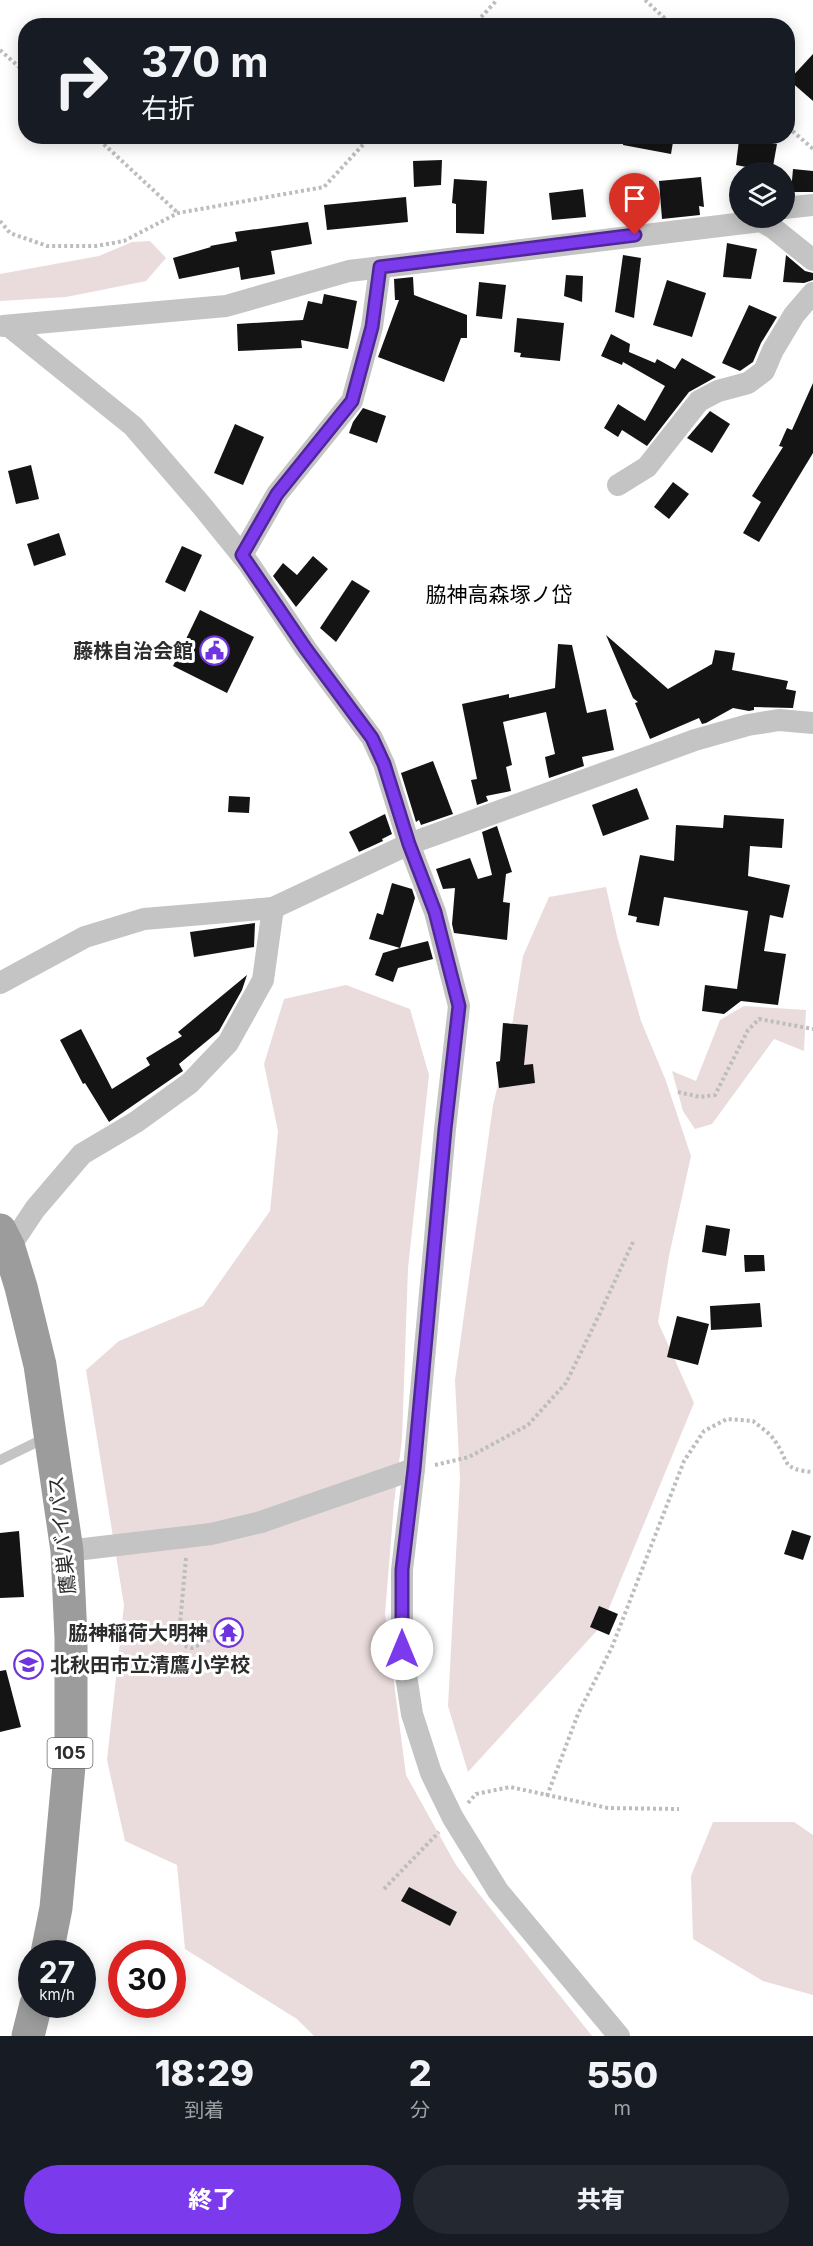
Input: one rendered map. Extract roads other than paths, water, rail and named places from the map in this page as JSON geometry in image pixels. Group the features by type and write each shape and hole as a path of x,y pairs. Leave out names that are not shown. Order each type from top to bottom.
{"highway":[{"name":"鷹巣バイパス","path":"3,1244 40,1365 67,1551 72,1638 71,1744 56,1908 50,1940"},
{"path":"28,2036 32,2018"}],"street":[{"path":"795,207 813,206"},
{"path":"5,326 226,306 349,271 729,223"},
{"path":"774,228 813,260"},
{"path":"242,555 277,494 352,401 372,327 380,267"},
{"path":"618,485 647,467 699,401 718,392 748,383 764,371 773,350 794,315 813,293"},
{"path":"5,326 133,426 242,555 306,649 372,738 384,764 409,844 435,912 459,1006 402,1570 402,1649 412,1714 431,1773 453,1818 498,1891 619,2036"},
{"path":"0,983 85,937 144,919 273,908 409,844 695,740 748,725 779,720 813,723"},
{"path":"3,1244 82,1154 136,1122 190,1083 228,1043 263,980 273,908"},
{"path":"67,1551 212,1534 261,1522 414,1469"}],"lane":[{"path":"0,1460 50,1436"}],"place":[{"name":"藤株自治会館","path":"214,651"},
{"name":"脇神稲荷大明神","path":"229,1633"},
{"name":"北秋田市立清鷹小学校","path":"29,1665"}],"district":[{"name":"脇神高森塚ノ岱","path":"499,595"}]}
